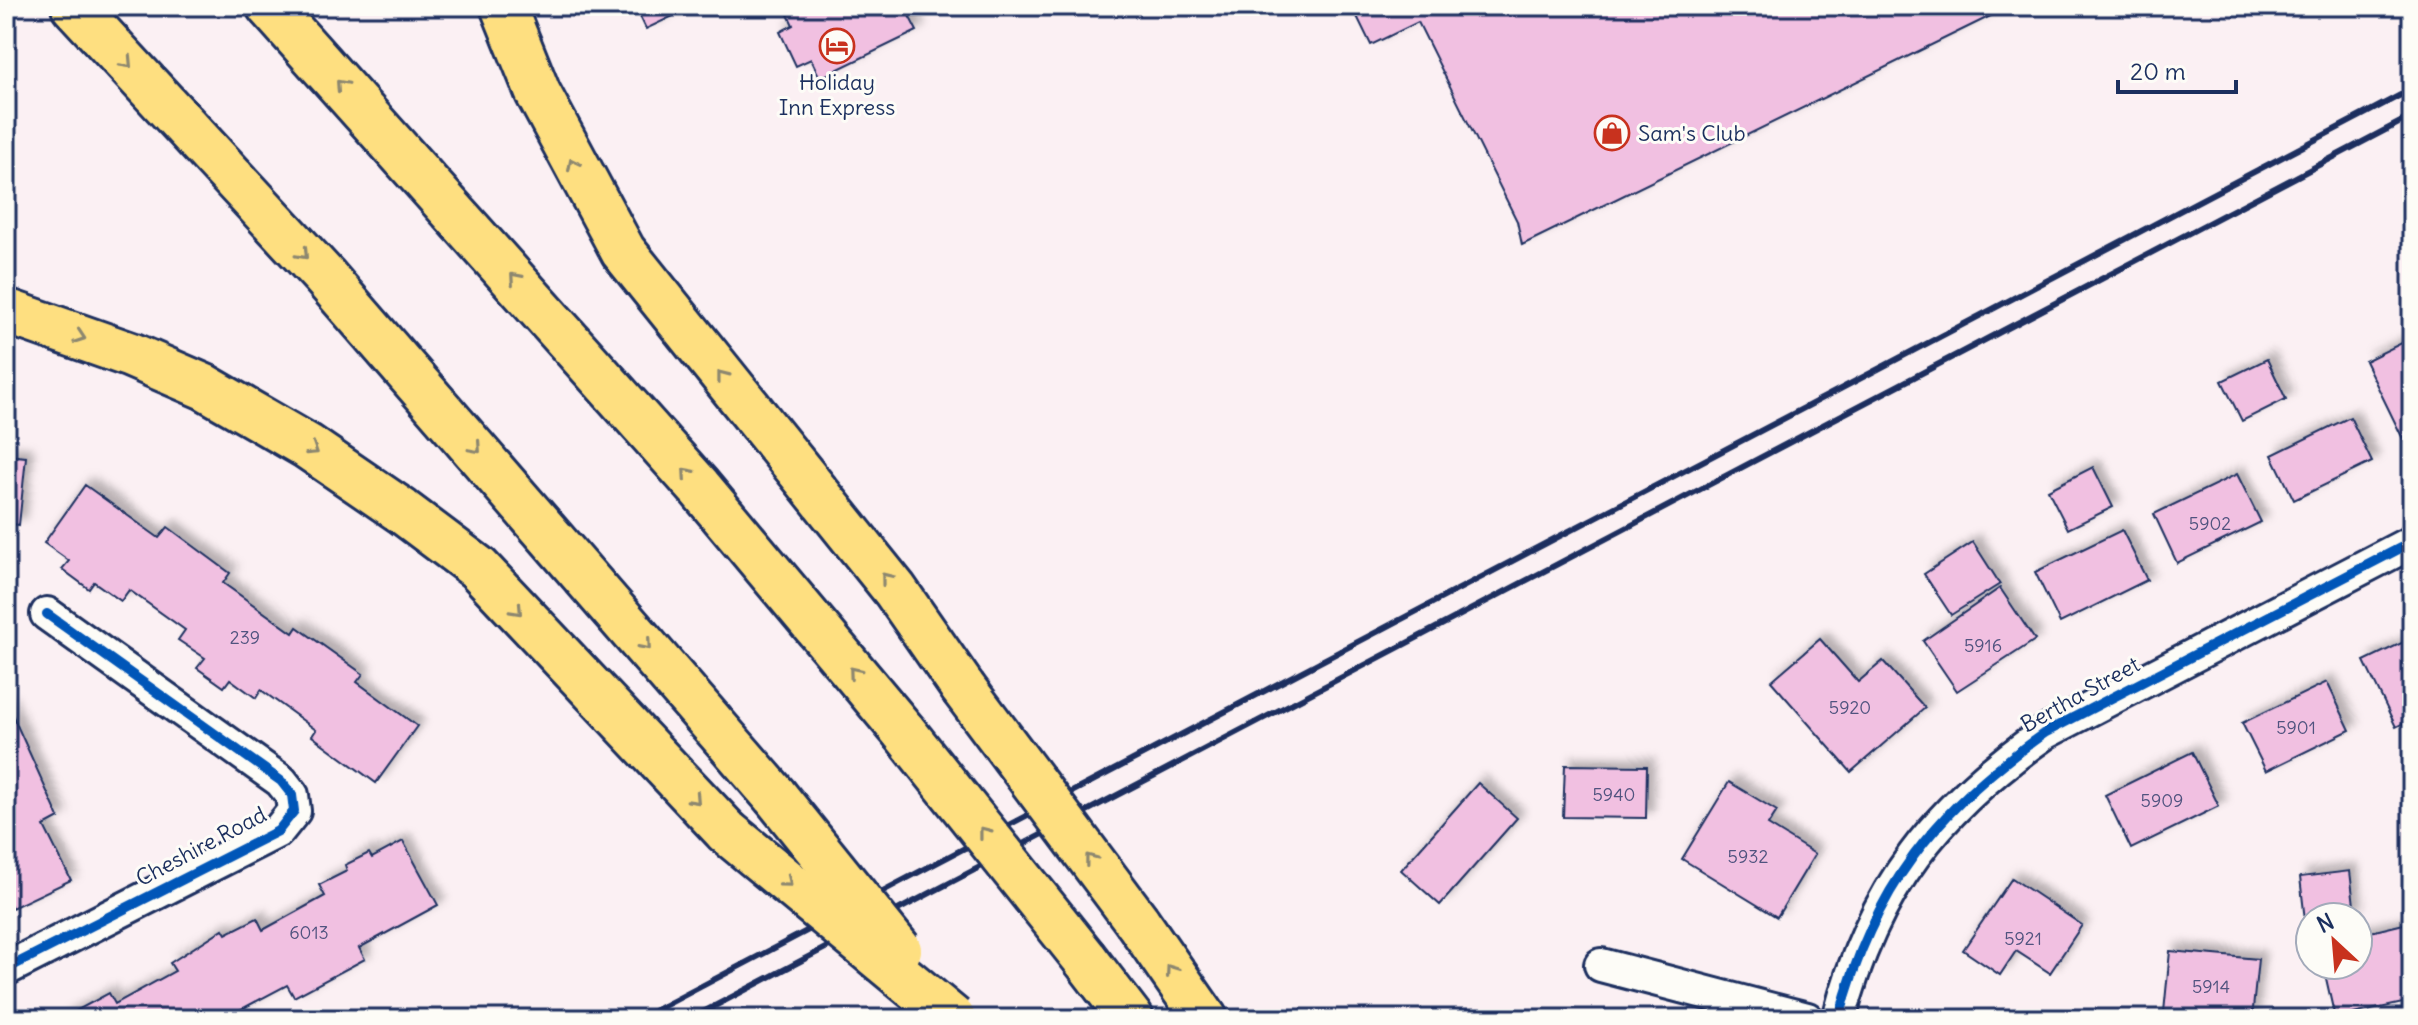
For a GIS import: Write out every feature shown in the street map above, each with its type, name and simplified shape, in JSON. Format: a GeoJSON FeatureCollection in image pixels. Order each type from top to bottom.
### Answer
{"type":"FeatureCollection","features":[{"type":"Feature","properties":{"kind":"highway"},"geometry":{"type":"LineString","coordinates":[[74,6],[324,276],[775,796],[954,1019]]}},
{"type":"Feature","properties":{"kind":"highway"},"geometry":{"type":"LineString","coordinates":[[269,6],[648,429],[904,732],[1131,1019]]}},
{"type":"Feature","properties":{"kind":"highway"},"geometry":{"type":"LineString","coordinates":[[503,6],[538,93],[623,251],[895,590],[1205,1019]]}},
{"type":"Feature","properties":{"kind":"highway"},"geometry":{"type":"LineString","coordinates":[[6,311],[131,355],[205,387],[307,446],[402,511],[478,568],[727,832],[954,1019]]}},
{"type":"Feature","properties":{"kind":"street","name":"Bertha Street"},"geometry":{"type":"LineString","coordinates":[[1839,1019],[1851,971],[1890,888],[1958,800],[2000,764],[2046,732],[2412,542]]}},
{"type":"Feature","properties":{"kind":"street","name":"Cheshire Road"},"geometry":{"type":"LineString","coordinates":[[6,969],[278,831],[294,811],[292,795],[281,781],[47,614]]}},
{"type":"Feature","properties":{"kind":"street"},"geometry":{"type":"LineString","coordinates":[[1601,965],[1807,1019]]}},
{"type":"Feature","properties":{"kind":"building"},"geometry":{"type":"Polygon","coordinates":[[[635,6],[694,6],[646,29],[635,6]]]}},
{"type":"Feature","properties":{"kind":"building","name":"Holiday Inn Express"},"geometry":{"type":"Polygon","coordinates":[[[784,6],[904,6],[917,31],[820,78],[811,59],[796,66],[780,32],[793,25],[784,6]]]}},
{"type":"Feature","properties":{"kind":"building","name":"Sam's Club"},"geometry":{"type":"Polygon","coordinates":[[[1352,6],[2011,6],[1522,245],[1517,221],[1418,22],[1371,45],[1352,6]]]}},
{"type":"Feature","properties":{"kind":"building"},"geometry":{"type":"Polygon","coordinates":[[[2412,338],[2412,440],[2405,443],[2365,361],[2412,338]]]}},
{"type":"Feature","properties":{"kind":"building"},"geometry":{"type":"Polygon","coordinates":[[[2267,359],[2286,399],[2242,421],[2222,381],[2267,359]]]}},
{"type":"Feature","properties":{"kind":"building"},"geometry":{"type":"Polygon","coordinates":[[[2350,417],[2372,462],[2294,500],[2272,455],[2350,417]]]}},
{"type":"Feature","properties":{"kind":"building"},"geometry":{"type":"Polygon","coordinates":[[[6,455],[26,457],[19,525],[6,523],[6,455]]]}},
{"type":"Feature","properties":{"kind":"building"},"geometry":{"type":"Polygon","coordinates":[[[2093,467],[2113,507],[2068,529],[2048,490],[2093,467]]]}},
{"type":"Feature","properties":{"kind":"building"},"geometry":{"type":"Polygon","coordinates":[[[2237,474],[2261,522],[2177,563],[2154,514],[2237,474]]]}},
{"type":"Feature","properties":{"kind":"building"},"geometry":{"type":"Polygon","coordinates":[[[85,485],[159,538],[168,527],[230,573],[223,583],[293,633],[297,627],[363,674],[357,682],[417,726],[376,783],[312,736],[316,730],[261,690],[256,698],[230,679],[224,687],[197,668],[205,658],[178,640],[185,630],[129,590],[121,601],[94,582],[89,589],[62,569],[69,561],[44,543],[85,485]]]}},
{"type":"Feature","properties":{"kind":"building"},"geometry":{"type":"Polygon","coordinates":[[[2122,530],[2147,580],[2060,623],[2035,572],[2122,530]]]}},
{"type":"Feature","properties":{"kind":"building"},"geometry":{"type":"Polygon","coordinates":[[[1973,542],[2000,584],[1951,615],[1924,574],[1973,542]]]}},
{"type":"Feature","properties":{"kind":"building"},"geometry":{"type":"Polygon","coordinates":[[[2000,588],[2035,640],[1957,691],[1923,641],[2000,588]]]}},
{"type":"Feature","properties":{"kind":"building"},"geometry":{"type":"Polygon","coordinates":[[[2412,638],[2412,719],[2396,727],[2364,661],[2412,638]]]}},
{"type":"Feature","properties":{"kind":"building"},"geometry":{"type":"Polygon","coordinates":[[[1820,639],[1858,682],[1883,661],[1925,708],[1851,772],[1771,681],[1820,639]]]}},
{"type":"Feature","properties":{"kind":"building"},"geometry":{"type":"Polygon","coordinates":[[[2327,682],[2350,730],[2266,771],[2242,723],[2327,682]]]}},
{"type":"Feature","properties":{"kind":"building"},"geometry":{"type":"Polygon","coordinates":[[[6,701],[59,818],[44,826],[71,880],[12,908],[6,895],[6,701]]]}},
{"type":"Feature","properties":{"kind":"building"},"geometry":{"type":"Polygon","coordinates":[[[2192,752],[2219,806],[2131,849],[2105,795],[2192,752]]]}},
{"type":"Feature","properties":{"kind":"building"},"geometry":{"type":"Polygon","coordinates":[[[1565,765],[1647,766],[1646,818],[1563,817],[1565,765]]]}},
{"type":"Feature","properties":{"kind":"building"},"geometry":{"type":"Polygon","coordinates":[[[1729,782],[1777,811],[1768,825],[1815,854],[1777,917],[1682,859],[1729,782]]]}},
{"type":"Feature","properties":{"kind":"building"},"geometry":{"type":"Polygon","coordinates":[[[1478,783],[1517,818],[1440,905],[1401,870],[1478,783]]]}},
{"type":"Feature","properties":{"kind":"building"},"geometry":{"type":"Polygon","coordinates":[[[403,841],[438,905],[359,948],[365,959],[294,997],[287,985],[223,1019],[61,1019],[109,993],[115,1004],[175,971],[170,963],[223,929],[226,934],[257,918],[263,930],[325,896],[319,885],[347,871],[345,865],[369,853],[372,858],[403,841]]]}},
{"type":"Feature","properties":{"kind":"building"},"geometry":{"type":"Polygon","coordinates":[[[2350,871],[2353,901],[2303,901],[2300,877],[2350,871]]]}},
{"type":"Feature","properties":{"kind":"building"},"geometry":{"type":"Polygon","coordinates":[[[2012,878],[2082,925],[2050,973],[2016,951],[2000,975],[1963,950],[2012,878]]]}},
{"type":"Feature","properties":{"kind":"building"},"geometry":{"type":"Polygon","coordinates":[[[2408,923],[2412,941],[2412,1001],[2335,1018],[2327,981],[2374,981],[2374,931],[2408,923]]]}},
{"type":"Feature","properties":{"kind":"building"},"geometry":{"type":"Polygon","coordinates":[[[2170,951],[2258,959],[2252,1019],[2164,1012],[2170,951]]]}},
{"type":"Feature","properties":{"kind":"railway"},"geometry":{"type":"LineString","coordinates":[[639,1019],[2412,89]]}},
{"type":"Feature","properties":{"kind":"railway"},"geometry":{"type":"LineString","coordinates":[[690,1019],[2412,116]]}},
{"type":"Feature","properties":{"kind":"cycle path"},"geometry":{"type":"LineString","coordinates":[[1839,1019],[1853,972],[1890,891],[1941,822],[2007,761],[2046,732],[2412,542]]}},
{"type":"Feature","properties":{"kind":"cycle path"},"geometry":{"type":"LineString","coordinates":[[6,969],[278,831],[294,811],[292,795],[281,781],[47,614]]}},
{"type":"Feature","properties":{"kind":"place","name":"Holiday Inn Express"},"geometry":{"type":"Point","coordinates":[837,46]}},
{"type":"Feature","properties":{"kind":"place","name":"Sam's Club"},"geometry":{"type":"Point","coordinates":[1612,133]}}]}
